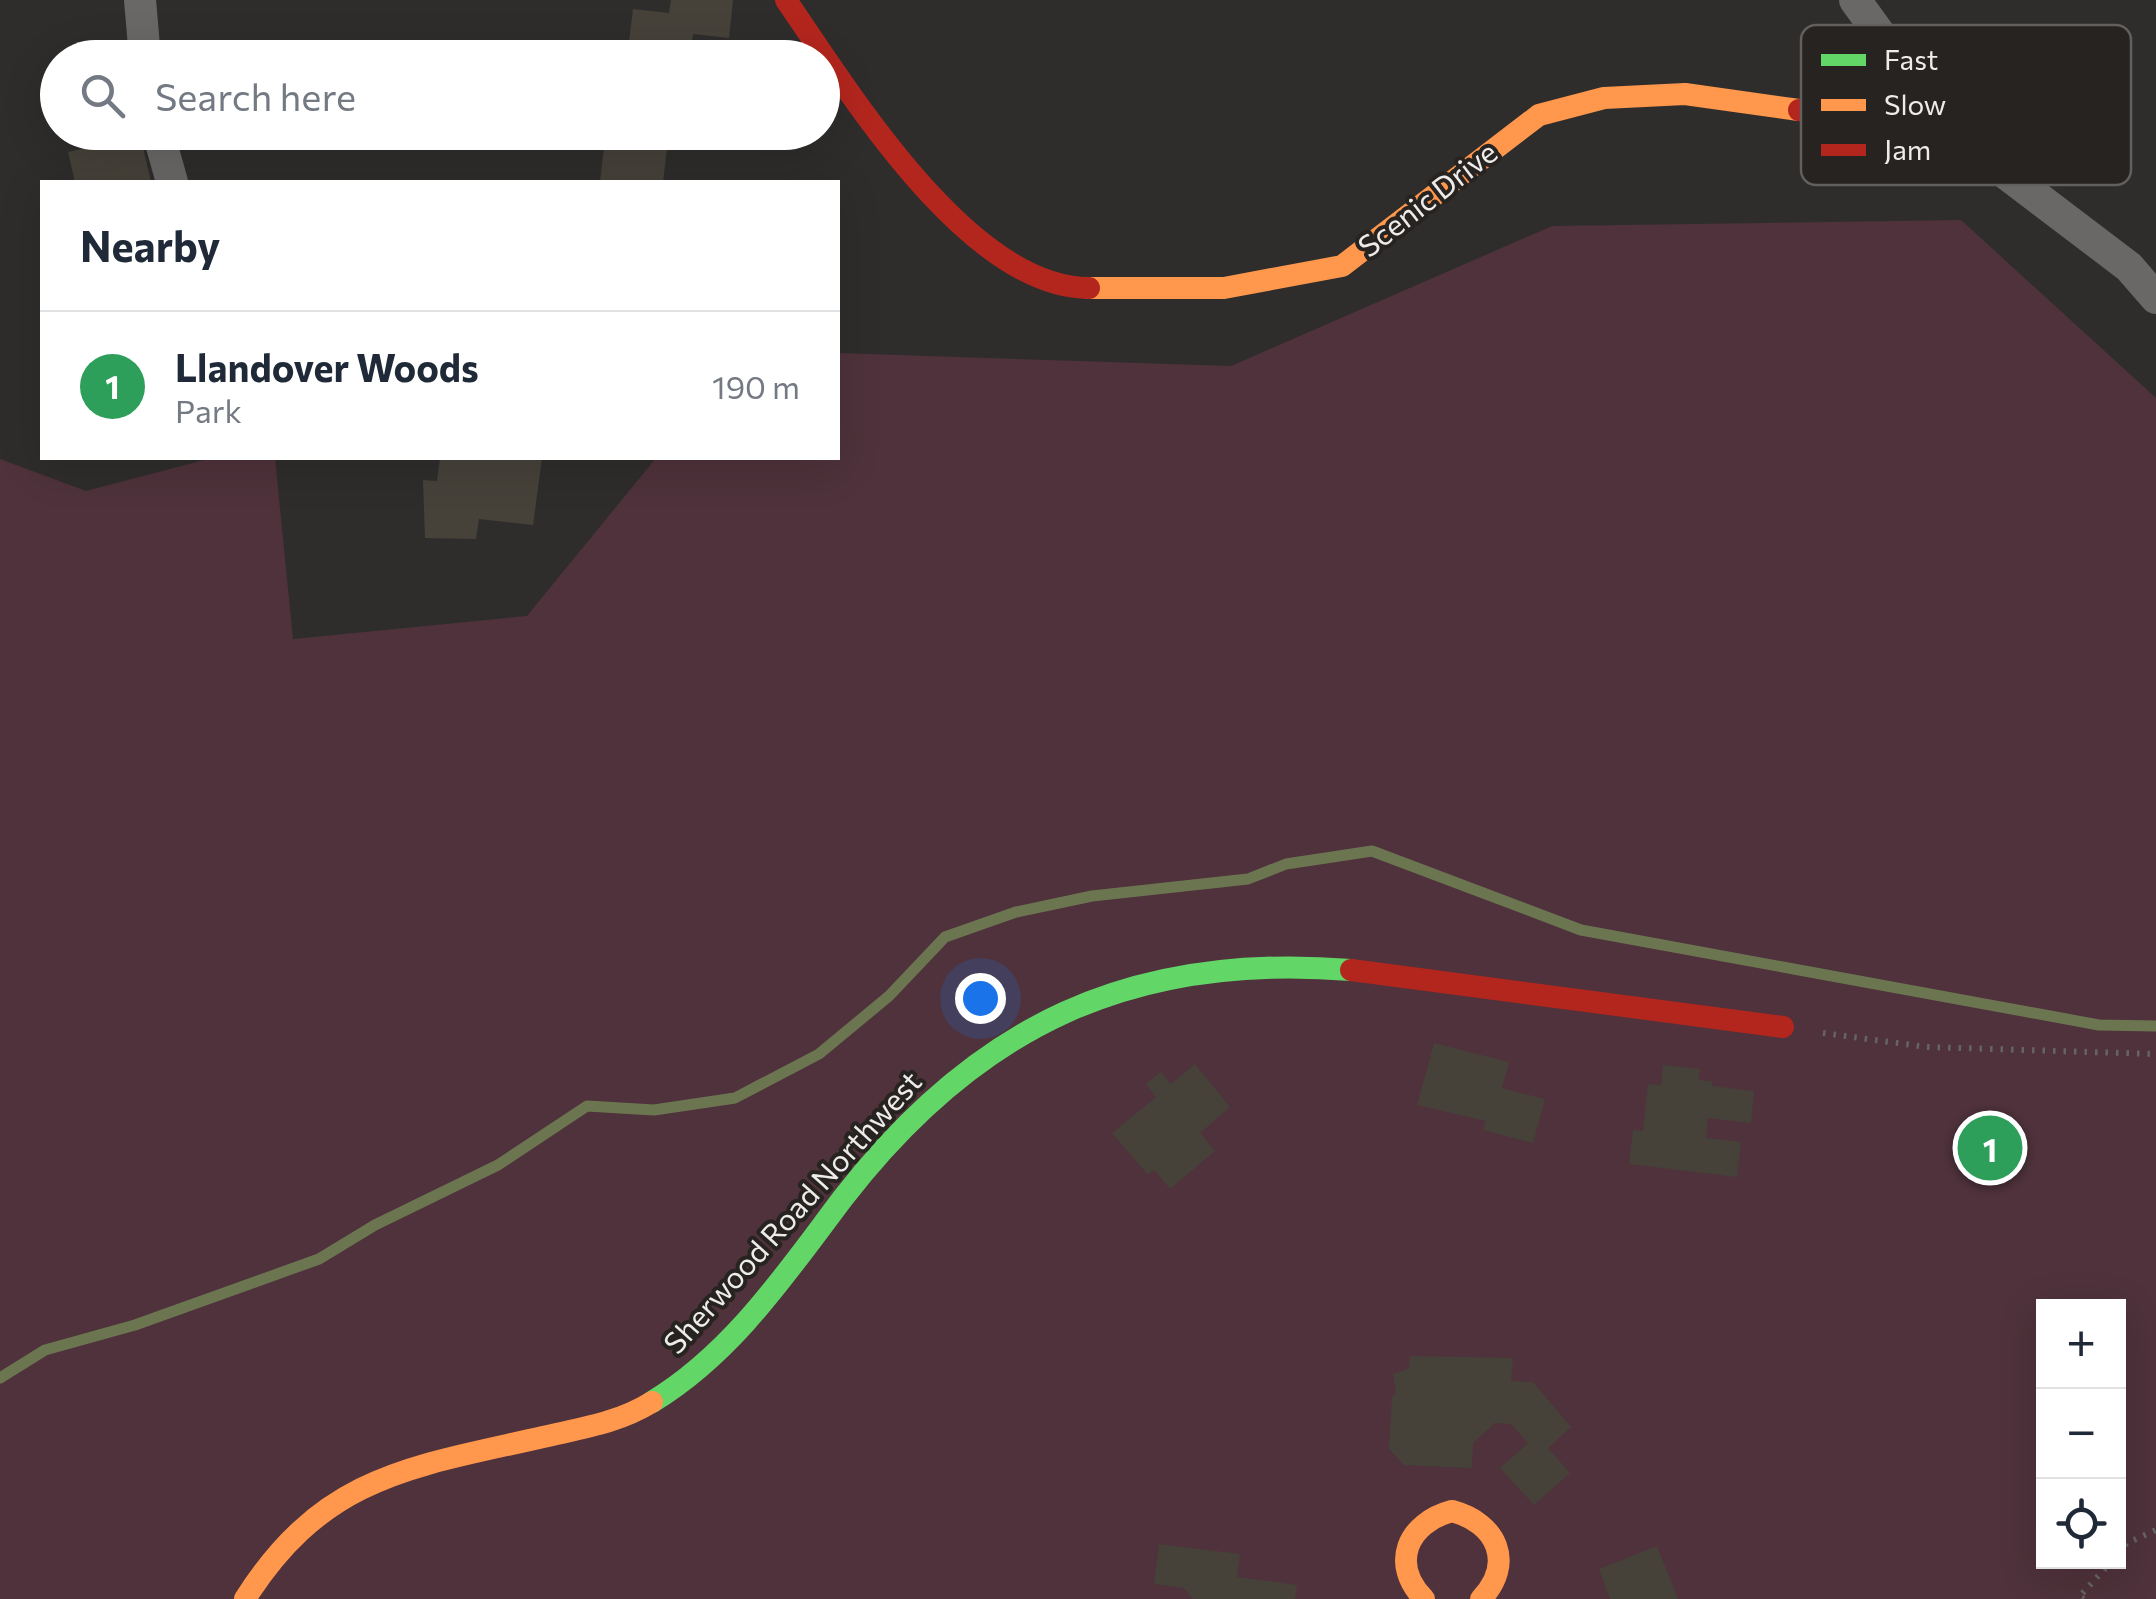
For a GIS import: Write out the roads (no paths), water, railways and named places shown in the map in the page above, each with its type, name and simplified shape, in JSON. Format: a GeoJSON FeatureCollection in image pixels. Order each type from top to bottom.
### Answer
{"type":"FeatureCollection","features":[{"type":"Feature","properties":{"kind":"street"},"geometry":{"type":"LineString","coordinates":[[140,0],[143,40]]}},
{"type":"Feature","properties":{"kind":"street","name":"Scenic Drive"},"geometry":{"type":"LineString","coordinates":[[786,0],[813,40]]}},
{"type":"Feature","properties":{"kind":"street"},"geometry":{"type":"LineString","coordinates":[[1854,0],[1872,25]]}},
{"type":"Feature","properties":{"kind":"street","name":"Scenic Drive"},"geometry":{"type":"LineString","coordinates":[[840,80],[945,213],[1012,266],[1081,288],[1224,288],[1342,266],[1539,115],[1604,98],[1685,94],[1801,110]]}},
{"type":"Feature","properties":{"kind":"street"},"geometry":{"type":"LineString","coordinates":[[163,150],[171,180]]}},
{"type":"Feature","properties":{"kind":"street"},"geometry":{"type":"LineString","coordinates":[[2022,185],[2129,266],[2156,298]]}},
{"type":"Feature","properties":{"kind":"street","name":"Sherwood Road Northwest"},"geometry":{"type":"LineString","coordinates":[[245,1599],[261,1568],[299,1523],[346,1492],[406,1470],[627,1417],[672,1390],[712,1357],[892,1138],[931,1098],[1016,1034],[1063,1009],[1182,976],[1302,966],[1784,1027]]}},
{"type":"Feature","properties":{"kind":"street"},"geometry":{"type":"LineString","coordinates":[[1424,1599],[1405,1572],[1405,1547],[1418,1525],[1452,1511],[1487,1525],[1500,1547],[1500,1572],[1486,1598]]}},
{"type":"Feature","properties":{"kind":"waterway"},"geometry":{"type":"LineString","coordinates":[[0,1378],[45,1350],[135,1325],[319,1259],[375,1225],[498,1165],[587,1106],[654,1110],[735,1098],[819,1054],[889,996],[945,937],[1016,912],[1092,896],[1248,879],[1286,864],[1372,851],[1581,930],[2099,1025],[2156,1026]]}},
{"type":"Feature","properties":{"kind":"place","name":"Llandover Woods"},"geometry":{"type":"Point","coordinates":[1990,1148]}}]}
